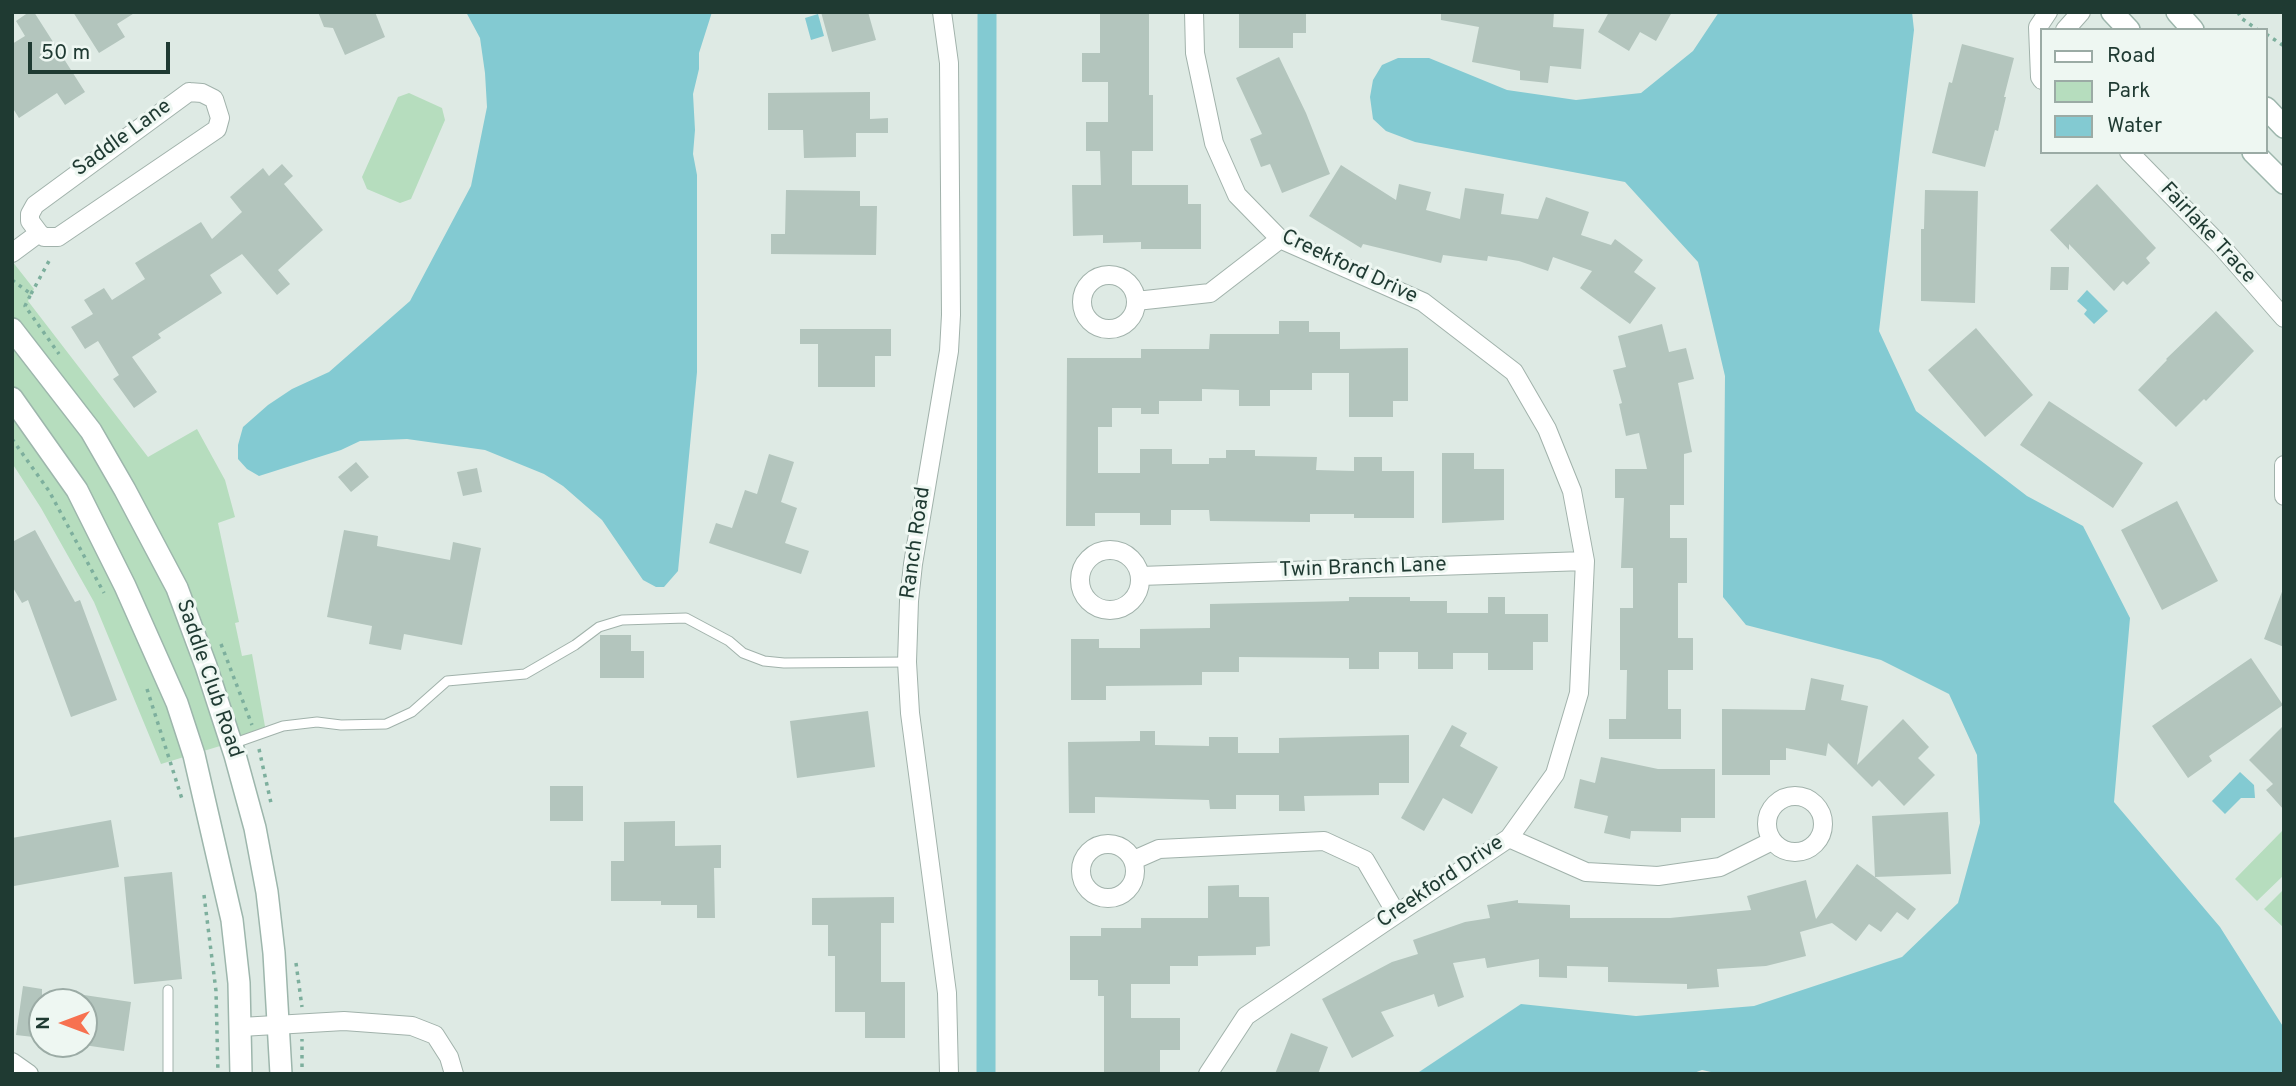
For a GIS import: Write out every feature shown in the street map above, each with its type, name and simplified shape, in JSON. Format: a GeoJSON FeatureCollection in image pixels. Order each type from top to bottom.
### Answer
{"type":"FeatureCollection","features":[{"type":"Feature","properties":{"kind":"street","name":"Ranch Road"},"geometry":{"type":"LineString","coordinates":[[942,12],[949,63],[951,315],[949,351],[908,601],[907,662],[910,713],[947,993],[949,1074]]}},
{"type":"Feature","properties":{"kind":"street","name":"Creekford Drive"},"geometry":{"type":"LineString","coordinates":[[1194,12],[1195,53],[1214,143],[1237,195],[1280,239],[1423,302],[1514,372],[1546,429],[1572,491],[1585,561],[1579,693],[1555,774],[1509,838],[1246,1016],[1208,1074]]}},
{"type":"Feature","properties":{"kind":"street"},"geometry":{"type":"LineString","coordinates":[[2040,38],[2038,27],[2048,12]]}},
{"type":"Feature","properties":{"kind":"street"},"geometry":{"type":"LineString","coordinates":[[2067,28],[2081,12]]}},
{"type":"Feature","properties":{"kind":"street"},"geometry":{"type":"LineString","coordinates":[[2112,12],[2127,28]]}},
{"type":"Feature","properties":{"kind":"street"},"geometry":{"type":"LineString","coordinates":[[2177,12],[2191,28]]}},
{"type":"Feature","properties":{"kind":"street","name":"Saddle Lane"},"geometry":{"type":"LineString","coordinates":[[189,92],[202,93],[214,99],[220,118],[214,131],[58,237],[44,237],[39,233],[30,221],[35,205],[189,92]]}},
{"type":"Feature","properties":{"kind":"street"},"geometry":{"type":"LineString","coordinates":[[2268,110],[2284,127]]}},
{"type":"Feature","properties":{"kind":"street","name":"Fairlake Trace"},"geometry":{"type":"LineString","coordinates":[[2131,154],[2221,246],[2284,318]]}},
{"type":"Feature","properties":{"kind":"street"},"geometry":{"type":"LineString","coordinates":[[2255,154],[2284,183]]}},
{"type":"Feature","properties":{"kind":"street","name":"Saddle Lane"},"geometry":{"type":"LineString","coordinates":[[12,253],[39,233]]}},
{"type":"Feature","properties":{"kind":"street"},"geometry":{"type":"LineString","coordinates":[[1136,301],[1210,293],[1280,239]]}},
{"type":"Feature","properties":{"kind":"street","name":"Saddle Club Road"},"geometry":{"type":"LineString","coordinates":[[12,328],[91,431],[177,588],[232,744],[255,828],[267,892],[281,1074]]}},
{"type":"Feature","properties":{"kind":"street","name":"Saddle Club Road"},"geometry":{"type":"LineString","coordinates":[[12,398],[77,490],[125,586],[177,703],[194,755],[232,920],[239,983],[241,1074]]}},
{"type":"Feature","properties":{"kind":"street"},"geometry":{"type":"LineString","coordinates":[[2284,465],[2284,496]]}},
{"type":"Feature","properties":{"kind":"street","name":"Twin Branch Lane"},"geometry":{"type":"LineString","coordinates":[[1140,576],[1585,561]]}},
{"type":"Feature","properties":{"kind":"street"},"geometry":{"type":"LineString","coordinates":[[1509,838],[1586,872],[1658,876],[1720,867],[1772,841]]}},
{"type":"Feature","properties":{"kind":"street"},"geometry":{"type":"LineString","coordinates":[[1134,860],[1159,849],[1324,841],[1365,860],[1396,913]]}},
{"type":"Feature","properties":{"kind":"street"},"geometry":{"type":"LineString","coordinates":[[241,1027],[344,1021],[412,1026],[435,1035],[449,1057],[454,1074]]}},
{"type":"Feature","properties":{"kind":"street"},"geometry":{"type":"LineString","coordinates":[[12,1062],[29,1074]]}},
{"type":"Feature","properties":{"kind":"lane"},"geometry":{"type":"LineString","coordinates":[[232,744],[283,726],[317,722],[341,725],[386,724],[412,712],[447,681],[525,674],[575,645],[599,627],[622,620],[686,618],[729,641],[743,653],[764,661],[907,662]]}},
{"type":"Feature","properties":{"kind":"lane"},"geometry":{"type":"LineString","coordinates":[[168,990],[168,1074]]}},
{"type":"Feature","properties":{"kind":"path"},"geometry":{"type":"LineString","coordinates":[[2238,12],[2241,18],[2255,28]]}},
{"type":"Feature","properties":{"kind":"path"},"geometry":{"type":"LineString","coordinates":[[2268,35],[2284,46]]}},
{"type":"Feature","properties":{"kind":"path"},"geometry":{"type":"LineString","coordinates":[[31,294],[49,261]]}},
{"type":"Feature","properties":{"kind":"path"},"geometry":{"type":"LineString","coordinates":[[12,439],[49,491],[105,595]]}},
{"type":"Feature","properties":{"kind":"path"},"geometry":{"type":"LineString","coordinates":[[144,681],[172,761],[182,800]]}},
{"type":"Feature","properties":{"kind":"path"},"geometry":{"type":"LineString","coordinates":[[203,888],[216,991],[218,1074]]}},
{"type":"Feature","properties":{"kind":"green space"},"geometry":{"type":"Polygon","coordinates":[[[409,93],[442,108],[445,120],[411,199],[400,203],[367,189],[362,177],[398,97],[409,93]]]}},
{"type":"Feature","properties":{"kind":"green space"},"geometry":{"type":"Polygon","coordinates":[[[12,261],[34,289],[28,301],[148,457],[197,429],[225,480],[235,517],[218,523],[239,622],[235,623],[242,656],[252,654],[266,732],[161,764],[94,602],[41,508],[12,463],[12,261]]]}},
{"type":"Feature","properties":{"kind":"green space"},"geometry":{"type":"Polygon","coordinates":[[[2282,831],[2284,875],[2257,901],[2235,879],[2282,831]]]}},
{"type":"Feature","properties":{"kind":"green space"},"geometry":{"type":"Polygon","coordinates":[[[2284,889],[2284,928],[2264,909],[2284,889]]]}},
{"type":"Feature","properties":{"kind":"water"},"geometry":{"type":"Polygon","coordinates":[[[466,12],[712,12],[699,53],[699,69],[693,94],[693,154],[697,175],[697,372],[678,571],[664,587],[656,587],[643,580],[602,520],[563,486],[544,474],[485,450],[407,439],[360,441],[341,450],[259,476],[247,469],[238,459],[238,445],[243,427],[292,389],[329,372],[410,301],[471,186],[487,107],[480,38],[466,12]]]}},
{"type":"Feature","properties":{"kind":"water"},"geometry":{"type":"Polygon","coordinates":[[[1719,12],[1912,12],[1914,30],[1879,331],[1916,411],[2027,496],[2083,526],[2130,618],[2114,802],[2220,927],[2284,1028],[2284,1074],[1720,1074],[1702,1070],[1691,1074],[1416,1074],[1521,1004],[1636,1016],[1754,1006],[1902,957],[1958,903],[1980,823],[1977,755],[1949,694],[1881,660],[1746,625],[1723,597],[1725,376],[1698,262],[1625,182],[1415,142],[1386,131],[1373,119],[1370,97],[1373,80],[1382,65],[1398,58],[1429,58],[1507,90],[1576,100],[1641,93],[1693,51],[1719,12]]]}},
{"type":"Feature","properties":{"kind":"water"},"geometry":{"type":"Polygon","coordinates":[[[818,14],[824,36],[811,40],[805,18],[818,14]]]}},
{"type":"Feature","properties":{"kind":"water"},"geometry":{"type":"Polygon","coordinates":[[[2087,290],[2108,311],[2094,324],[2084,314],[2087,310],[2077,301],[2087,290]]]}},
{"type":"Feature","properties":{"kind":"water"},"geometry":{"type":"Polygon","coordinates":[[[2240,772],[2254,785],[2255,798],[2241,798],[2225,814],[2212,801],[2240,772]]]}},
{"type":"Feature","properties":{"kind":"building"},"geometry":{"type":"Polygon","coordinates":[[[29,12],[34,12],[85,92],[65,105],[57,93],[19,118],[12,107],[12,44],[25,36],[16,21],[29,12]]]}},
{"type":"Feature","properties":{"kind":"building"},"geometry":{"type":"Polygon","coordinates":[[[73,12],[136,12],[117,24],[125,37],[99,53],[73,12]]]}},
{"type":"Feature","properties":{"kind":"building"},"geometry":{"type":"Polygon","coordinates":[[[318,12],[375,12],[385,37],[345,55],[333,28],[324,27],[318,12]]]}},
{"type":"Feature","properties":{"kind":"building"},"geometry":{"type":"Polygon","coordinates":[[[821,12],[868,12],[876,40],[832,52],[821,12]]]}},
{"type":"Feature","properties":{"kind":"building"},"geometry":{"type":"Polygon","coordinates":[[[1100,12],[1149,12],[1149,95],[1153,95],[1153,151],[1132,151],[1132,185],[1188,185],[1188,204],[1201,204],[1201,249],[1141,249],[1141,242],[1103,243],[1103,235],[1073,236],[1072,185],[1101,185],[1100,151],[1086,151],[1086,122],[1108,122],[1108,82],[1082,82],[1082,53],[1100,53],[1100,12]]]}},
{"type":"Feature","properties":{"kind":"building"},"geometry":{"type":"Polygon","coordinates":[[[1239,12],[1306,12],[1306,33],[1293,33],[1293,48],[1239,48],[1239,12]]]}},
{"type":"Feature","properties":{"kind":"building"},"geometry":{"type":"Polygon","coordinates":[[[1441,12],[1554,12],[1553,27],[1584,29],[1581,69],[1550,66],[1548,83],[1520,80],[1520,71],[1472,62],[1479,27],[1441,20],[1441,12]]]}},
{"type":"Feature","properties":{"kind":"building"},"geometry":{"type":"Polygon","coordinates":[[[1609,12],[1672,12],[1656,41],[1640,32],[1629,51],[1598,32],[1609,12]]]}},
{"type":"Feature","properties":{"kind":"building"},"geometry":{"type":"Polygon","coordinates":[[[1962,44],[2014,58],[1998,131],[1995,130],[1985,167],[1932,153],[1949,82],[1952,83],[1962,44]]]}},
{"type":"Feature","properties":{"kind":"building"},"geometry":{"type":"Polygon","coordinates":[[[1279,57],[1306,113],[1330,174],[1282,193],[1270,164],[1261,167],[1250,139],[1262,134],[1236,78],[1279,57]]]}},
{"type":"Feature","properties":{"kind":"building"},"geometry":{"type":"Polygon","coordinates":[[[870,92],[870,119],[888,118],[888,133],[856,133],[856,157],[804,158],[803,130],[768,130],[768,93],[870,92]]]}},
{"type":"Feature","properties":{"kind":"building"},"geometry":{"type":"Polygon","coordinates":[[[282,164],[293,176],[284,184],[323,230],[278,270],[290,284],[277,295],[242,254],[210,275],[222,293],[158,334],[161,338],[132,357],[157,392],[134,408],[113,379],[119,375],[98,341],[85,349],[71,327],[93,314],[84,300],[104,288],[112,300],[145,279],[135,263],[201,222],[212,239],[242,212],[230,197],[263,168],[269,176],[282,164]]]}},
{"type":"Feature","properties":{"kind":"building"},"geometry":{"type":"Polygon","coordinates":[[[1341,165],[1396,200],[1399,184],[1431,192],[1426,210],[1460,219],[1465,188],[1504,194],[1501,214],[1538,219],[1546,197],[1589,212],[1581,235],[1611,245],[1615,239],[1643,260],[1634,272],[1656,288],[1630,324],[1580,288],[1592,271],[1553,257],[1548,271],[1519,261],[1488,256],[1487,261],[1443,255],[1441,263],[1363,244],[1361,248],[1309,216],[1341,165]]]}},
{"type":"Feature","properties":{"kind":"building"},"geometry":{"type":"Polygon","coordinates":[[[2097,184],[2156,248],[2146,258],[2150,263],[2127,285],[2123,281],[2114,291],[2069,244],[2069,250],[2050,230],[2097,184]]]}},
{"type":"Feature","properties":{"kind":"building"},"geometry":{"type":"Polygon","coordinates":[[[786,190],[860,191],[860,206],[877,206],[876,255],[771,254],[771,234],[785,234],[786,190]]]}},
{"type":"Feature","properties":{"kind":"building"},"geometry":{"type":"Polygon","coordinates":[[[1925,190],[1978,191],[1975,303],[1921,301],[1921,229],[1924,229],[1925,190]]]}},
{"type":"Feature","properties":{"kind":"building"},"geometry":{"type":"Polygon","coordinates":[[[2051,267],[2069,267],[2068,290],[2050,290],[2051,267]]]}},
{"type":"Feature","properties":{"kind":"building"},"geometry":{"type":"Polygon","coordinates":[[[2216,311],[2254,351],[2206,401],[2204,399],[2176,427],[2138,390],[2216,311]]]}},
{"type":"Feature","properties":{"kind":"building"},"geometry":{"type":"Polygon","coordinates":[[[1279,321],[1309,321],[1309,332],[1340,332],[1340,349],[1408,348],[1408,401],[1393,401],[1393,417],[1349,417],[1349,373],[1312,373],[1312,390],[1270,390],[1270,406],[1239,406],[1239,390],[1202,389],[1202,401],[1159,401],[1159,414],[1141,414],[1141,408],[1112,408],[1112,427],[1098,427],[1098,473],[1140,473],[1140,449],[1172,449],[1172,464],[1209,464],[1209,458],[1226,458],[1226,450],[1255,450],[1255,456],[1317,457],[1316,470],[1354,471],[1354,457],[1382,457],[1382,471],[1414,471],[1414,518],[1354,518],[1354,514],[1310,514],[1310,522],[1210,521],[1209,510],[1171,510],[1171,525],[1140,525],[1140,513],[1095,513],[1095,526],[1066,526],[1067,358],[1141,358],[1141,349],[1209,349],[1210,334],[1279,334],[1279,321]]]}},
{"type":"Feature","properties":{"kind":"building"},"geometry":{"type":"Polygon","coordinates":[[[1662,324],[1669,352],[1686,348],[1694,379],[1678,383],[1692,452],[1684,454],[1684,505],[1670,505],[1670,538],[1687,538],[1687,583],[1678,583],[1678,638],[1693,638],[1693,670],[1668,670],[1668,709],[1681,709],[1681,739],[1609,739],[1609,719],[1626,719],[1627,670],[1620,670],[1620,608],[1633,608],[1633,568],[1621,568],[1624,498],[1615,498],[1615,469],[1647,469],[1639,433],[1626,436],[1619,404],[1622,403],[1613,370],[1626,367],[1618,336],[1662,324]]]}},
{"type":"Feature","properties":{"kind":"building"},"geometry":{"type":"Polygon","coordinates":[[[1976,328],[2033,395],[1985,437],[1928,370],[1976,328]]]}},
{"type":"Feature","properties":{"kind":"building"},"geometry":{"type":"Polygon","coordinates":[[[800,329],[891,329],[891,356],[875,356],[875,387],[818,387],[818,344],[800,344],[800,329]]]}},
{"type":"Feature","properties":{"kind":"building"},"geometry":{"type":"Polygon","coordinates":[[[2049,401],[2143,463],[2113,508],[2020,445],[2049,401]]]}},
{"type":"Feature","properties":{"kind":"building"},"geometry":{"type":"Polygon","coordinates":[[[1442,453],[1474,453],[1474,469],[1504,469],[1504,520],[1442,523],[1442,453]]]}},
{"type":"Feature","properties":{"kind":"building"},"geometry":{"type":"Polygon","coordinates":[[[769,454],[794,462],[781,502],[797,508],[785,543],[809,551],[801,574],[709,543],[716,523],[732,528],[745,490],[757,494],[769,454]]]}},
{"type":"Feature","properties":{"kind":"building"},"geometry":{"type":"Polygon","coordinates":[[[356,462],[369,477],[351,492],[338,477],[356,462]]]}},
{"type":"Feature","properties":{"kind":"building"},"geometry":{"type":"Polygon","coordinates":[[[477,468],[482,492],[463,496],[457,472],[477,468]]]}},
{"type":"Feature","properties":{"kind":"building"},"geometry":{"type":"Polygon","coordinates":[[[2177,501],[2218,581],[2162,610],[2121,530],[2177,501]]]}},
{"type":"Feature","properties":{"kind":"building"},"geometry":{"type":"Polygon","coordinates":[[[35,530],[75,602],[80,600],[117,700],[71,717],[28,600],[22,603],[12,586],[12,542],[35,530]]]}},
{"type":"Feature","properties":{"kind":"building"},"geometry":{"type":"Polygon","coordinates":[[[344,530],[378,536],[377,546],[450,560],[453,542],[481,548],[462,645],[404,634],[401,650],[369,644],[372,626],[327,617],[344,530]]]}},
{"type":"Feature","properties":{"kind":"building"},"geometry":{"type":"Polygon","coordinates":[[[2284,590],[2284,647],[2264,639],[2284,590]]]}},
{"type":"Feature","properties":{"kind":"building"},"geometry":{"type":"Polygon","coordinates":[[[1349,597],[1410,597],[1410,601],[1447,601],[1447,613],[1488,613],[1488,597],[1505,597],[1505,614],[1548,614],[1548,642],[1533,642],[1533,670],[1488,670],[1488,653],[1453,653],[1453,669],[1418,669],[1418,652],[1379,652],[1379,669],[1349,669],[1349,658],[1239,657],[1239,672],[1202,672],[1202,685],[1106,686],[1106,700],[1071,700],[1071,639],[1099,639],[1099,648],[1140,648],[1140,629],[1210,628],[1210,604],[1349,601],[1349,597]]]}},
{"type":"Feature","properties":{"kind":"building"},"geometry":{"type":"Polygon","coordinates":[[[600,635],[631,635],[631,651],[644,651],[644,678],[600,678],[600,635]]]}},
{"type":"Feature","properties":{"kind":"building"},"geometry":{"type":"Polygon","coordinates":[[[2251,658],[2283,705],[2209,756],[2212,761],[2188,778],[2152,726],[2251,658]]]}},
{"type":"Feature","properties":{"kind":"building"},"geometry":{"type":"Polygon","coordinates":[[[1811,678],[1844,685],[1841,700],[1868,706],[1857,765],[1903,719],[1929,747],[1918,758],[1935,775],[1904,806],[1879,780],[1872,787],[1828,743],[1826,756],[1786,748],[1786,760],[1770,760],[1770,775],[1722,775],[1722,709],[1805,710],[1811,678]]]}},
{"type":"Feature","properties":{"kind":"building"},"geometry":{"type":"Polygon","coordinates":[[[868,711],[875,767],[797,778],[790,721],[868,711]]]}},
{"type":"Feature","properties":{"kind":"building"},"geometry":{"type":"Polygon","coordinates":[[[1452,725],[1467,733],[1460,746],[1498,767],[1472,814],[1443,798],[1424,831],[1401,818],[1452,725]]]}},
{"type":"Feature","properties":{"kind":"building"},"geometry":{"type":"Polygon","coordinates":[[[2284,725],[2284,810],[2266,790],[2273,784],[2249,760],[2284,725]]]}},
{"type":"Feature","properties":{"kind":"building"},"geometry":{"type":"Polygon","coordinates":[[[1140,731],[1155,731],[1155,745],[1209,746],[1209,737],[1238,737],[1238,753],[1279,753],[1279,738],[1409,735],[1409,783],[1379,783],[1379,795],[1304,796],[1305,811],[1279,811],[1279,795],[1236,795],[1236,809],[1210,809],[1209,800],[1095,797],[1095,813],[1069,813],[1068,742],[1140,741],[1140,731]]]}},
{"type":"Feature","properties":{"kind":"building"},"geometry":{"type":"Polygon","coordinates":[[[1601,757],[1658,769],[1715,769],[1715,818],[1681,818],[1681,832],[1631,831],[1630,839],[1604,833],[1608,816],[1574,808],[1580,779],[1595,783],[1601,757]]]}},
{"type":"Feature","properties":{"kind":"building"},"geometry":{"type":"Polygon","coordinates":[[[550,786],[583,786],[583,821],[550,821],[550,786]]]}},
{"type":"Feature","properties":{"kind":"building"},"geometry":{"type":"Polygon","coordinates":[[[1948,812],[1951,874],[1875,877],[1872,816],[1948,812]]]}},
{"type":"Feature","properties":{"kind":"building"},"geometry":{"type":"Polygon","coordinates":[[[111,820],[119,867],[14,886],[12,838],[111,820]]]}},
{"type":"Feature","properties":{"kind":"building"},"geometry":{"type":"Polygon","coordinates":[[[675,821],[675,846],[721,845],[721,868],[714,868],[715,918],[697,918],[697,905],[661,905],[661,901],[611,901],[611,861],[624,861],[624,822],[675,821]]]}},
{"type":"Feature","properties":{"kind":"building"},"geometry":{"type":"Polygon","coordinates":[[[1857,864],[1916,909],[1908,920],[1897,912],[1881,932],[1869,924],[1856,941],[1832,923],[1800,932],[1806,956],[1766,966],[1717,969],[1719,987],[1687,989],[1687,984],[1608,982],[1608,967],[1567,966],[1567,978],[1539,977],[1539,959],[1487,968],[1485,958],[1453,963],[1464,997],[1438,1007],[1434,994],[1381,1012],[1394,1036],[1352,1058],[1322,999],[1392,962],[1418,954],[1413,940],[1465,922],[1490,918],[1487,905],[1518,900],[1518,903],[1570,905],[1570,918],[1670,918],[1751,910],[1747,896],[1806,880],[1816,919],[1857,864]]]}},
{"type":"Feature","properties":{"kind":"building"},"geometry":{"type":"Polygon","coordinates":[[[172,872],[182,979],[134,984],[124,877],[172,872]]]}},
{"type":"Feature","properties":{"kind":"building"},"geometry":{"type":"Polygon","coordinates":[[[1239,885],[1239,897],[1269,897],[1270,946],[1256,947],[1256,955],[1198,956],[1198,966],[1170,966],[1170,984],[1131,984],[1131,1018],[1180,1018],[1180,1050],[1160,1050],[1160,1074],[1104,1074],[1104,996],[1098,996],[1098,980],[1070,980],[1070,936],[1101,936],[1101,928],[1141,928],[1141,918],[1208,918],[1208,886],[1239,885]]]}},
{"type":"Feature","properties":{"kind":"building"},"geometry":{"type":"Polygon","coordinates":[[[894,897],[894,923],[881,923],[881,982],[905,982],[905,1038],[865,1038],[865,1012],[835,1012],[835,956],[828,956],[828,925],[812,925],[812,898],[894,897]]]}},
{"type":"Feature","properties":{"kind":"building"},"geometry":{"type":"Polygon","coordinates":[[[23,986],[36,988],[28,988],[28,1036],[16,1035],[23,986]]]}},
{"type":"Feature","properties":{"kind":"building"},"geometry":{"type":"Polygon","coordinates":[[[98,997],[131,1002],[124,1051],[98,1047],[98,997]]]}},
{"type":"Feature","properties":{"kind":"building"},"geometry":{"type":"Polygon","coordinates":[[[1291,1033],[1328,1047],[1318,1074],[1275,1074],[1291,1033]]]}},
{"type":"Feature","properties":{"kind":"waterway"},"geometry":{"type":"LineString","coordinates":[[986,1074],[987,12]]}}]}
